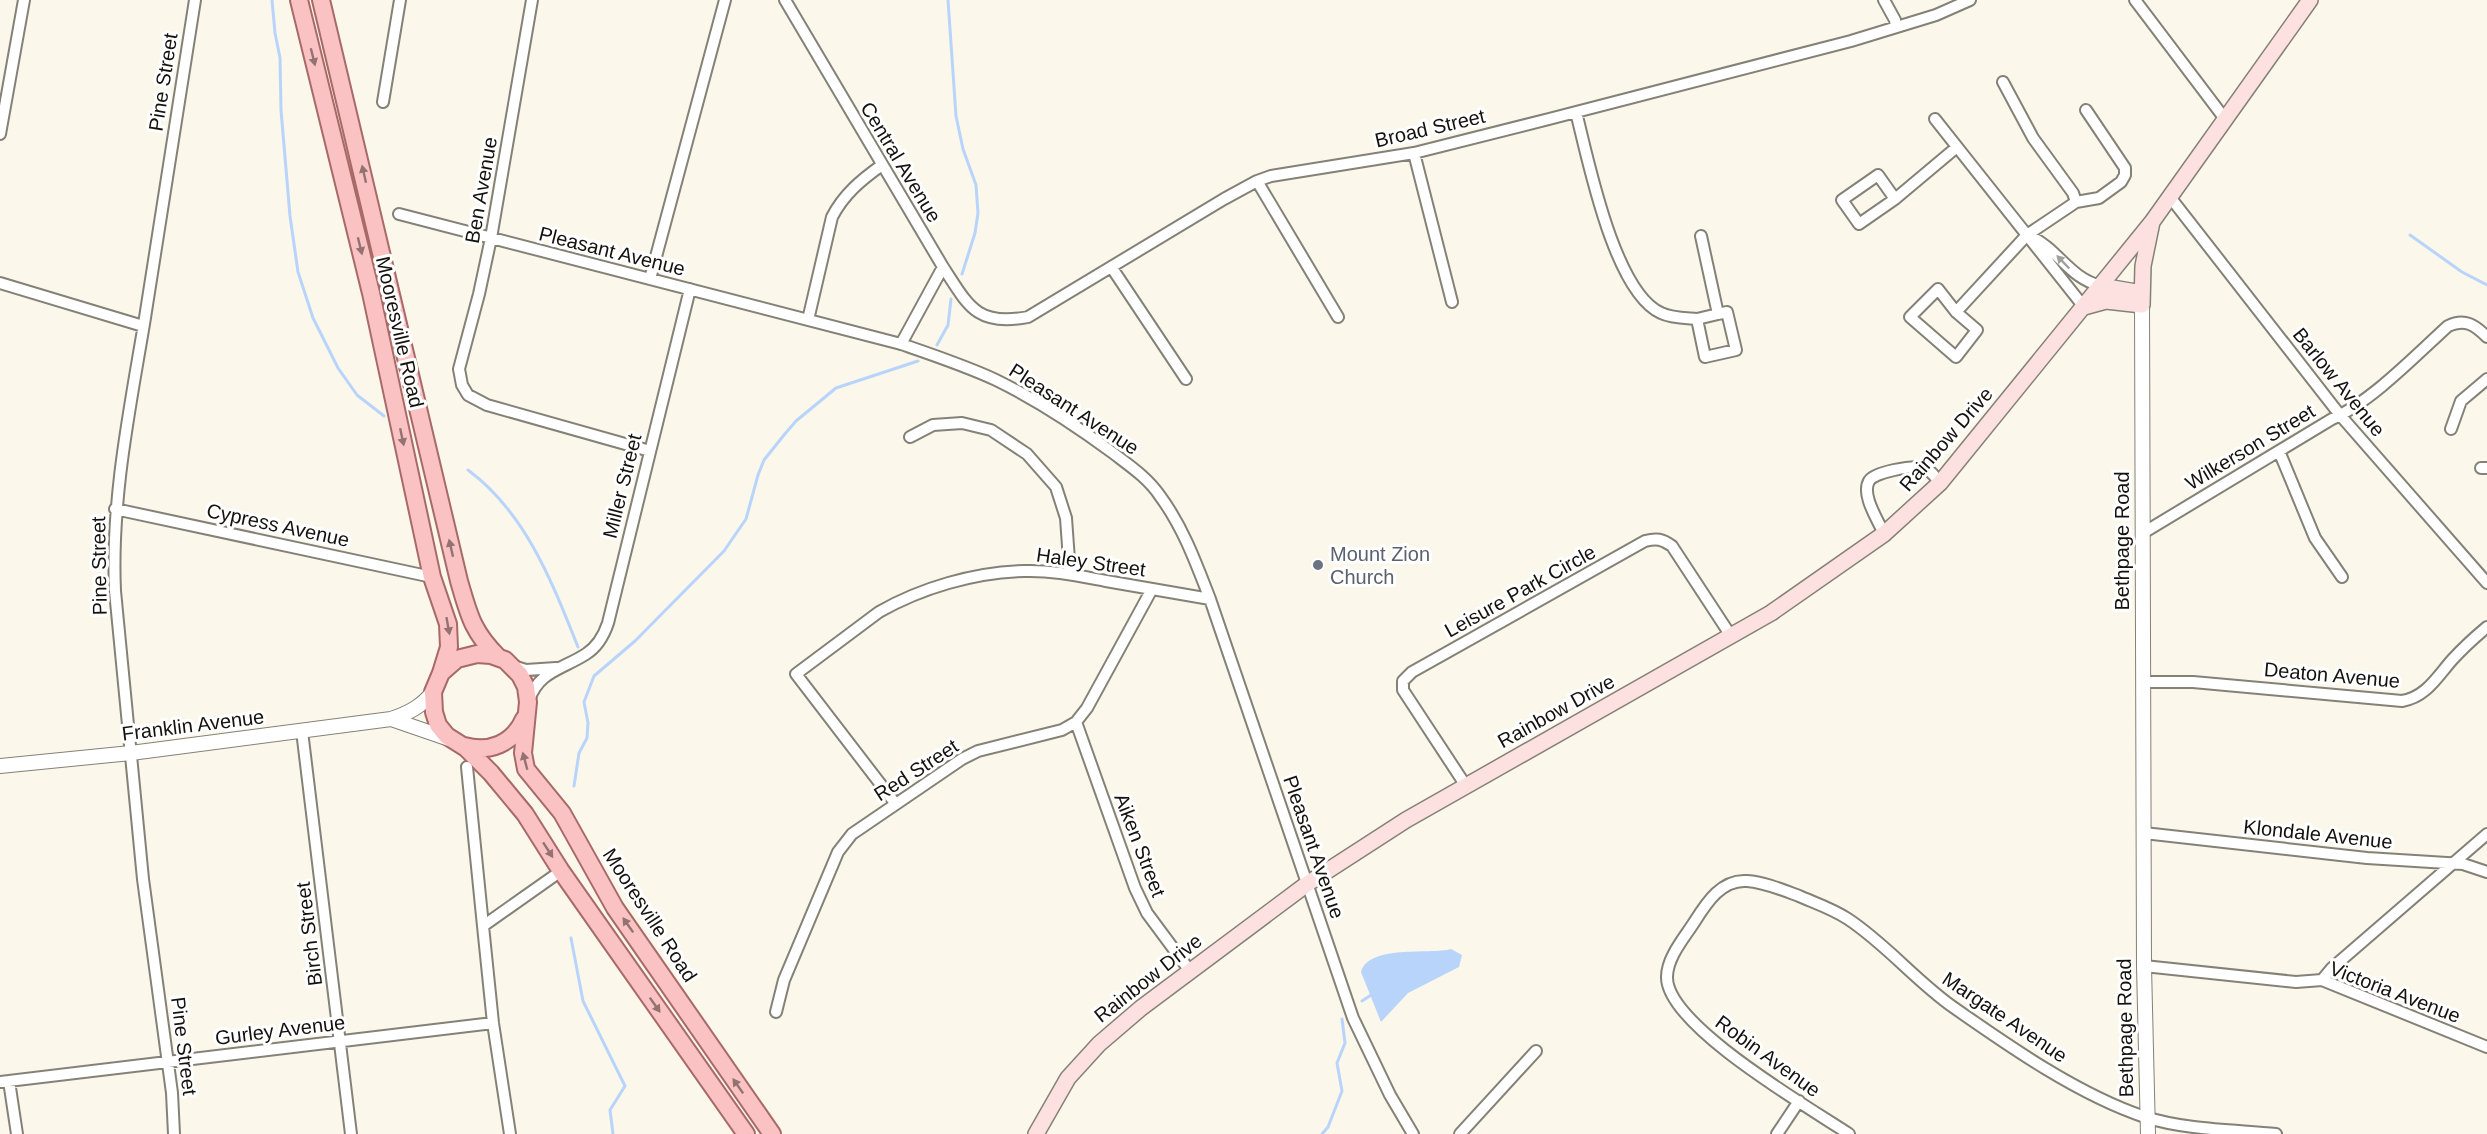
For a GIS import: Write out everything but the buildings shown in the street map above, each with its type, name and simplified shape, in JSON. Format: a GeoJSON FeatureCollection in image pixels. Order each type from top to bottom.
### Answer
{"type":"FeatureCollection","features":[{"type":"Feature","properties":{"kind":"main road","name":"Mooresville Road"},"geometry":{"type":"LineString","coordinates":[[299,0],[371,293],[432,577],[449,629],[448,647],[441,674],[433,692]]}},
{"type":"Feature","properties":{"kind":"main road","name":"Mooresville Road"},"geometry":{"type":"LineString","coordinates":[[321,0],[459,581],[472,624],[486,644],[523,681],[527,706],[523,753],[526,769],[562,813],[615,908],[772,1134]]}},
{"type":"Feature","properties":{"kind":"main road","name":"Bethpage Road"},"geometry":{"type":"LineString","coordinates":[[2142,299],[2147,242],[2152,222],[2310,0]]}},
{"type":"Feature","properties":{"kind":"main road","name":"Rainbow Drive"},"geometry":{"type":"LineString","coordinates":[[1036,1134],[1068,1078],[1099,1044],[1141,1008],[1307,884],[1406,820],[1780,607],[1884,534],[1940,483],[2152,222]]}},
{"type":"Feature","properties":{"kind":"main road"},"geometry":{"type":"LineString","coordinates":[[2101,286],[2142,299]]}},
{"type":"Feature","properties":{"kind":"main road"},"geometry":{"type":"LineString","coordinates":[[2084,307],[2106,301],[2142,299]]}},
{"type":"Feature","properties":{"kind":"main road"},"geometry":{"type":"LineString","coordinates":[[441,674],[451,663],[477,654],[504,661]]}},
{"type":"Feature","properties":{"kind":"main road"},"geometry":{"type":"LineString","coordinates":[[433,692],[436,718],[442,730],[475,756],[508,792],[746,1134]]}},
{"type":"Feature","properties":{"kind":"main road"},"geometry":{"type":"LineString","coordinates":[[455,742],[479,749],[501,745],[518,731],[527,706]]}},
{"type":"Feature","properties":{"kind":"street"},"geometry":{"type":"LineString","coordinates":[[1,127],[24,0]]}},
{"type":"Feature","properties":{"kind":"street","name":"Pine Street"},"geometry":{"type":"LineString","coordinates":[[174,1134],[168,1061],[143,879],[113,550],[115,509],[195,0]]}},
{"type":"Feature","properties":{"kind":"street"},"geometry":{"type":"LineString","coordinates":[[383,102],[400,0]]}},
{"type":"Feature","properties":{"kind":"street","name":"Ben Avenue"},"geometry":{"type":"LineString","coordinates":[[532,0],[480,294],[459,369],[462,385],[468,395],[487,405],[650,451]]}},
{"type":"Feature","properties":{"kind":"street"},"geometry":{"type":"LineString","coordinates":[[650,279],[725,0]]}},
{"type":"Feature","properties":{"kind":"street","name":"Central Avenue"},"geometry":{"type":"LineString","coordinates":[[785,0],[943,267]]}},
{"type":"Feature","properties":{"kind":"street"},"geometry":{"type":"LineString","coordinates":[[1884,0],[1895,20],[1896,27]]}},
{"type":"Feature","properties":{"kind":"street","name":"Broad Street"},"geometry":{"type":"LineString","coordinates":[[943,267],[966,301],[979,314],[996,320],[1013,320],[1036,313],[1224,199],[1271,176],[1414,153],[1851,41],[1936,15],[1970,0]]}},
{"type":"Feature","properties":{"kind":"street"},"geometry":{"type":"LineString","coordinates":[[2135,0],[2225,119]]}},
{"type":"Feature","properties":{"kind":"street"},"geometry":{"type":"LineString","coordinates":[[2003,82],[2033,138],[2073,193],[2076,202]]}},
{"type":"Feature","properties":{"kind":"street"},"geometry":{"type":"LineString","coordinates":[[1956,312],[2026,234],[2076,202],[2099,198],[2121,182],[2125,175],[2125,168],[2086,110]]}},
{"type":"Feature","properties":{"kind":"street"},"geometry":{"type":"LineString","coordinates":[[1576,112],[1605,228],[1635,288],[1647,304],[1662,314],[1697,319],[1727,312],[1736,350],[1705,357],[1697,319]]}},
{"type":"Feature","properties":{"kind":"street"},"geometry":{"type":"LineString","coordinates":[[1935,119],[2084,307]]}},
{"type":"Feature","properties":{"kind":"street"},"geometry":{"type":"LineString","coordinates":[[1895,199],[1878,175],[1842,200],[1859,224],[1895,199],[1957,147]]}},
{"type":"Feature","properties":{"kind":"street"},"geometry":{"type":"LineString","coordinates":[[1414,153],[1452,303]]}},
{"type":"Feature","properties":{"kind":"street"},"geometry":{"type":"LineString","coordinates":[[808,320],[836,210],[858,182],[882,165]]}},
{"type":"Feature","properties":{"kind":"street"},"geometry":{"type":"LineString","coordinates":[[1257,181],[1338,317]]}},
{"type":"Feature","properties":{"kind":"street","name":"Barlow Avenue"},"geometry":{"type":"LineString","coordinates":[[2170,197],[2340,415],[2487,583]]}},
{"type":"Feature","properties":{"kind":"street","name":"Pleasant Avenue"},"geometry":{"type":"LineString","coordinates":[[399,214],[902,344],[998,381],[1098,442],[1146,478],[1160,495],[1186,538],[1210,599],[1360,1035],[1390,1095],[1413,1134]]}},
{"type":"Feature","properties":{"kind":"street"},"geometry":{"type":"LineString","coordinates":[[2026,234],[2045,243],[2079,278],[2101,286]]}},
{"type":"Feature","properties":{"kind":"street"},"geometry":{"type":"LineString","coordinates":[[1701,236],[1718,314]]}},
{"type":"Feature","properties":{"kind":"street"},"geometry":{"type":"LineString","coordinates":[[902,344],[943,267]]}},
{"type":"Feature","properties":{"kind":"street"},"geometry":{"type":"LineString","coordinates":[[1112,268],[1186,379]]}},
{"type":"Feature","properties":{"kind":"street"},"geometry":{"type":"LineString","coordinates":[[0,283],[143,326]]}},
{"type":"Feature","properties":{"kind":"street","name":"Miller Street"},"geometry":{"type":"LineString","coordinates":[[527,706],[538,682],[557,668],[588,653],[606,629],[690,289]]}},
{"type":"Feature","properties":{"kind":"street"},"geometry":{"type":"LineString","coordinates":[[1938,289],[1956,312],[1977,330],[1956,357],[1910,317],[1938,289]]}},
{"type":"Feature","properties":{"kind":"street","name":"Bethpage Road"},"geometry":{"type":"LineString","coordinates":[[2142,299],[2144,966],[2148,1134]]}},
{"type":"Feature","properties":{"kind":"street","name":"Wilkerson Street"},"geometry":{"type":"LineString","coordinates":[[2143,533],[2348,412],[2399,371],[2448,326],[2457,321],[2466,322],[2476,327],[2487,338]]}},
{"type":"Feature","properties":{"kind":"street"},"geometry":{"type":"LineString","coordinates":[[2451,429],[2461,401],[2487,379]]}},
{"type":"Feature","properties":{"kind":"street"},"geometry":{"type":"LineString","coordinates":[[910,437],[933,425],[962,423],[991,430],[1027,454],[1056,487],[1066,518],[1070,574]]}},
{"type":"Feature","properties":{"kind":"street"},"geometry":{"type":"LineString","coordinates":[[2279,451],[2315,538],[2342,577]]}},
{"type":"Feature","properties":{"kind":"street"},"geometry":{"type":"LineString","coordinates":[[1884,534],[1867,494],[1868,481],[1876,474],[1917,466],[1932,473],[1940,483]]}},
{"type":"Feature","properties":{"kind":"street","name":"Cypress Avenue"},"geometry":{"type":"LineString","coordinates":[[115,509],[432,577]]}},
{"type":"Feature","properties":{"kind":"street","name":"Leisure Park Circle"},"geometry":{"type":"LineString","coordinates":[[1466,786],[1403,690],[1403,681],[1412,672],[1655,538],[1664,540],[1672,546],[1731,636]]}},
{"type":"Feature","properties":{"kind":"street","name":"Haley Street"},"geometry":{"type":"LineString","coordinates":[[895,803],[796,674],[861,624],[894,603],[950,583],[994,573],[1024,571],[1070,574],[1210,599]]}},
{"type":"Feature","properties":{"kind":"street"},"geometry":{"type":"LineString","coordinates":[[1076,722],[1087,708],[1152,589]]}},
{"type":"Feature","properties":{"kind":"street","name":"Deaton Avenue"},"geometry":{"type":"LineString","coordinates":[[2144,682],[2193,682],[2402,701],[2414,699],[2429,688],[2458,653],[2487,627]]}},
{"type":"Feature","properties":{"kind":"street","name":"Miller Street"},"geometry":{"type":"LineString","coordinates":[[504,661],[526,670],[557,668]]}},
{"type":"Feature","properties":{"kind":"street","name":"Franklin Avenue"},"geometry":{"type":"LineString","coordinates":[[0,766],[131,753],[391,719],[424,703],[433,692]]}},
{"type":"Feature","properties":{"kind":"street","name":"Franklin Avenue"},"geometry":{"type":"LineString","coordinates":[[391,719],[455,742]]}},
{"type":"Feature","properties":{"kind":"street","name":"Red Street"},"geometry":{"type":"LineString","coordinates":[[776,1012],[784,980],[838,852],[852,834],[895,803],[978,751],[1062,730],[1076,722]]}},
{"type":"Feature","properties":{"kind":"street","name":"Aiken Street"},"geometry":{"type":"LineString","coordinates":[[1076,722],[1135,888],[1147,913],[1165,941],[1190,971]]}},
{"type":"Feature","properties":{"kind":"street","name":"Birch Street"},"geometry":{"type":"LineString","coordinates":[[302,730],[332,973],[338,1042],[351,1134]]}},
{"type":"Feature","properties":{"kind":"street"},"geometry":{"type":"LineString","coordinates":[[467,767],[493,1023],[510,1134]]}},
{"type":"Feature","properties":{"kind":"street","name":"Klondale Avenue"},"geometry":{"type":"LineString","coordinates":[[2144,833],[2367,858],[2463,864],[2487,872]]}},
{"type":"Feature","properties":{"kind":"street"},"geometry":{"type":"LineString","coordinates":[[2322,980],[2332,968],[2487,834]]}},
{"type":"Feature","properties":{"kind":"street"},"geometry":{"type":"LineString","coordinates":[[483,926],[561,871]]}},
{"type":"Feature","properties":{"kind":"street","name":"Robin Avenue"},"geometry":{"type":"LineString","coordinates":[[1736,882],[1719,890],[1703,909],[1669,964],[1668,985],[1680,1008],[1705,1034],[1733,1056],[1849,1134]]}},
{"type":"Feature","properties":{"kind":"street","name":"Margate Avenue"},"geometry":{"type":"LineString","coordinates":[[1736,882],[1764,884],[1794,894],[1846,918],[1953,1007],[2019,1051],[2089,1092],[2147,1118],[2195,1126],[2276,1134]]}},
{"type":"Feature","properties":{"kind":"street","name":"Victoria Avenue"},"geometry":{"type":"LineString","coordinates":[[2144,966],[2296,982],[2322,980],[2487,1047]]}},
{"type":"Feature","properties":{"kind":"street","name":"Gurley Avenue"},"geometry":{"type":"LineString","coordinates":[[4,1082],[493,1023]]}},
{"type":"Feature","properties":{"kind":"street"},"geometry":{"type":"LineString","coordinates":[[1460,1134],[1536,1051]]}},
{"type":"Feature","properties":{"kind":"street"},"geometry":{"type":"LineString","coordinates":[[4,1082],[17,1134]]}},
{"type":"Feature","properties":{"kind":"street"},"geometry":{"type":"LineString","coordinates":[[1777,1134],[1799,1101]]}},
{"type":"Feature","properties":{"kind":"water"},"geometry":{"type":"Polygon","coordinates":[[[1451,949],[1462,955],[1459,967],[1408,993],[1381,1022],[1361,972],[1366,963],[1375,957],[1387,954],[1451,949]]]}},
{"type":"Feature","properties":{"kind":"waterway"},"geometry":{"type":"LineString","coordinates":[[272,0],[280,58],[281,110],[290,216],[298,272],[313,318],[338,368],[357,395],[384,416]]}},
{"type":"Feature","properties":{"kind":"waterway"},"geometry":{"type":"LineString","coordinates":[[948,0],[956,116],[963,149],[976,185],[978,213],[975,233],[962,274]]}},
{"type":"Feature","properties":{"kind":"waterway"},"geometry":{"type":"LineString","coordinates":[[2410,235],[2462,272],[2487,285]]}},
{"type":"Feature","properties":{"kind":"waterway"},"geometry":{"type":"LineString","coordinates":[[937,345],[948,325],[951,299]]}},
{"type":"Feature","properties":{"kind":"waterway"},"geometry":{"type":"LineString","coordinates":[[574,786],[579,753],[587,738],[588,723],[584,702],[594,676],[635,641],[724,551],[746,519],[764,460],[784,435],[796,421],[836,388],[918,361]]}},
{"type":"Feature","properties":{"kind":"waterway"},"geometry":{"type":"LineString","coordinates":[[468,470],[506,507],[535,550],[578,647]]}},
{"type":"Feature","properties":{"kind":"waterway"},"geometry":{"type":"LineString","coordinates":[[571,938],[583,1001],[625,1086],[610,1110],[613,1134]]}},
{"type":"Feature","properties":{"kind":"waterway"},"geometry":{"type":"LineString","coordinates":[[1362,1001],[1371,995]]}},
{"type":"Feature","properties":{"kind":"waterway"},"geometry":{"type":"LineString","coordinates":[[1322,1134],[1328,1127],[1342,1091],[1337,1063],[1345,1043],[1342,1019]]}},
{"type":"Feature","properties":{"kind":"place","name":"Mount Zion Church"},"geometry":{"type":"Point","coordinates":[1318,565]}}]}
